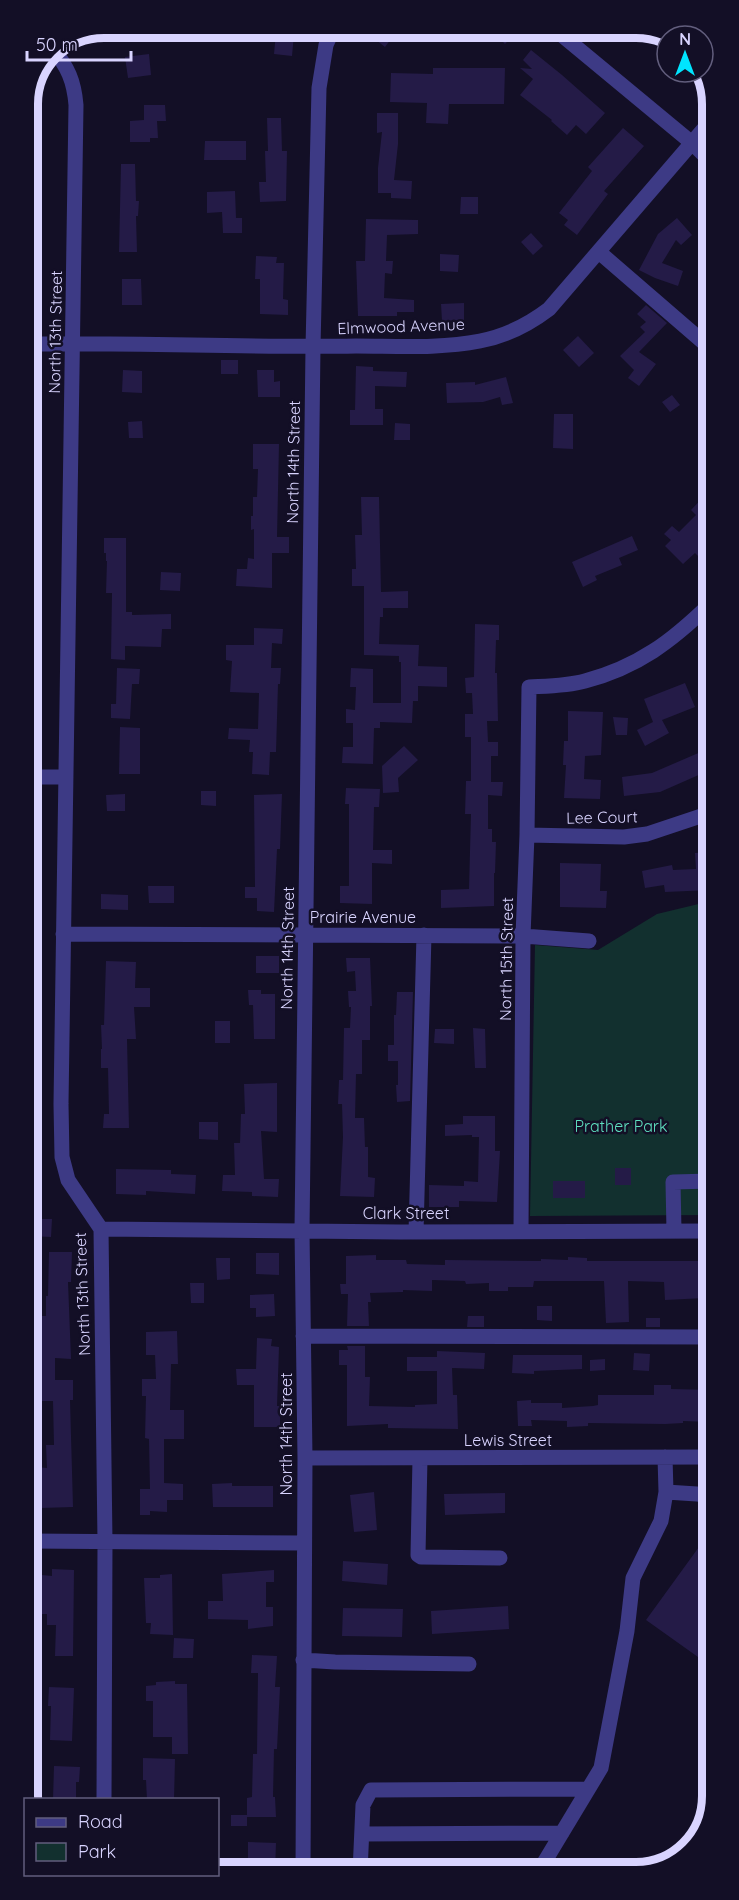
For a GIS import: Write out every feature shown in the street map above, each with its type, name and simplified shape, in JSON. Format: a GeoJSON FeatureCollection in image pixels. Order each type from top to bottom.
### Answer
{"type":"FeatureCollection","features":[{"type":"Feature","properties":{"kind":"street","name":"North 14th Street"},"geometry":{"type":"LineString","coordinates":[[303,1862],[305,1458],[302,1230],[313,347],[320,88],[326,45],[329,38]]}},
{"type":"Feature","properties":{"kind":"street"},"geometry":{"type":"LineString","coordinates":[[565,38],[702,153]]}},
{"type":"Feature","properties":{"kind":"street","name":"North 13th Street"},"geometry":{"type":"LineString","coordinates":[[58,56],[74,85],[76,105],[63,934],[62,1157],[68,1180],[101,1229],[105,1542],[104,1798]]}},
{"type":"Feature","properties":{"kind":"street","name":"Elmwood Avenue"},"geometry":{"type":"LineString","coordinates":[[38,344],[313,347],[449,345],[477,342],[509,333],[536,319],[549,309],[702,131]]}},
{"type":"Feature","properties":{"kind":"street"},"geometry":{"type":"LineString","coordinates":[[599,252],[702,341]]}},
{"type":"Feature","properties":{"kind":"street","name":"North 15th Street"},"geometry":{"type":"LineString","coordinates":[[522,1232],[523,936],[530,687],[584,681],[635,662],[664,645],[702,611]]}},
{"type":"Feature","properties":{"kind":"street"},"geometry":{"type":"LineString","coordinates":[[38,777],[66,777]]}},
{"type":"Feature","properties":{"kind":"street","name":"Lee Court"},"geometry":{"type":"LineString","coordinates":[[527,835],[624,837],[647,834],[702,816]]}},
{"type":"Feature","properties":{"kind":"street","name":"Prairie Avenue"},"geometry":{"type":"LineString","coordinates":[[63,934],[523,936],[589,941]]}},
{"type":"Feature","properties":{"kind":"street"},"geometry":{"type":"LineString","coordinates":[[416,1232],[424,936]]}},
{"type":"Feature","properties":{"kind":"street"},"geometry":{"type":"LineString","coordinates":[[674,1231],[674,1182],[702,1181]]}},
{"type":"Feature","properties":{"kind":"street","name":"Clark Street"},"geometry":{"type":"LineString","coordinates":[[101,1229],[416,1232],[702,1231]]}},
{"type":"Feature","properties":{"kind":"street"},"geometry":{"type":"LineString","coordinates":[[303,1336],[702,1337]]}},
{"type":"Feature","properties":{"kind":"street"},"geometry":{"type":"LineString","coordinates":[[544,1862],[601,1768],[627,1630],[633,1578],[661,1521],[666,1492],[665,1457]]}},
{"type":"Feature","properties":{"kind":"street","name":"Lewis Street"},"geometry":{"type":"LineString","coordinates":[[305,1458],[702,1457]]}},
{"type":"Feature","properties":{"kind":"street"},"geometry":{"type":"LineString","coordinates":[[420,1458],[418,1555],[422,1557],[500,1557]]}},
{"type":"Feature","properties":{"kind":"street"},"geometry":{"type":"LineString","coordinates":[[666,1492],[702,1495]]}},
{"type":"Feature","properties":{"kind":"street"},"geometry":{"type":"LineString","coordinates":[[38,1541],[304,1543]]}},
{"type":"Feature","properties":{"kind":"street"},"geometry":{"type":"LineString","coordinates":[[303,1660],[469,1664]]}},
{"type":"Feature","properties":{"kind":"street"},"geometry":{"type":"LineString","coordinates":[[361,1862],[363,1805],[371,1790],[588,1789]]}},
{"type":"Feature","properties":{"kind":"street"},"geometry":{"type":"LineString","coordinates":[[362,1834],[561,1833]]}},
{"type":"Feature","properties":{"kind":"green space","name":"Prather Park"},"geometry":{"type":"Polygon","coordinates":[[[702,903],[702,1215],[530,1216],[535,945],[598,950],[657,914],[702,903]]]}},
{"type":"Feature","properties":{"kind":"building"},"geometry":{"type":"Polygon","coordinates":[[[275,38],[294,38],[292,56],[274,54],[275,38]]]}},
{"type":"Feature","properties":{"kind":"building"},"geometry":{"type":"Polygon","coordinates":[[[374,38],[392,38],[385,47],[374,38]]]}},
{"type":"Feature","properties":{"kind":"building"},"geometry":{"type":"Polygon","coordinates":[[[499,38],[511,38],[505,44],[499,38]]]}},
{"type":"Feature","properties":{"kind":"building"},"geometry":{"type":"Polygon","coordinates":[[[531,50],[605,113],[586,134],[576,125],[567,135],[520,95],[533,79],[520,68],[532,69],[523,60],[531,50]]]}},
{"type":"Feature","properties":{"kind":"building"},"geometry":{"type":"Polygon","coordinates":[[[149,54],[151,75],[128,78],[125,57],[149,54]]]}},
{"type":"Feature","properties":{"kind":"building"},"geometry":{"type":"Polygon","coordinates":[[[433,68],[505,68],[504,104],[449,104],[448,124],[426,123],[427,103],[390,102],[391,73],[433,74],[433,68]]]}},
{"type":"Feature","properties":{"kind":"building"},"geometry":{"type":"Polygon","coordinates":[[[144,105],[165,105],[166,121],[157,121],[158,138],[150,138],[150,142],[130,142],[130,121],[144,120],[144,105]]]}},
{"type":"Feature","properties":{"kind":"building"},"geometry":{"type":"Polygon","coordinates":[[[377,113],[398,113],[398,144],[394,180],[412,181],[411,199],[391,198],[391,193],[378,193],[382,132],[377,133],[377,113]]]}},
{"type":"Feature","properties":{"kind":"building"},"geometry":{"type":"Polygon","coordinates":[[[267,118],[281,118],[282,151],[287,151],[286,201],[260,202],[259,182],[266,182],[267,118]]]}},
{"type":"Feature","properties":{"kind":"building"},"geometry":{"type":"Polygon","coordinates":[[[623,128],[644,146],[604,191],[608,194],[577,235],[564,225],[568,220],[559,213],[592,171],[588,167],[623,128]]]}},
{"type":"Feature","properties":{"kind":"building"},"geometry":{"type":"Polygon","coordinates":[[[205,141],[246,141],[246,160],[204,160],[205,141]]]}},
{"type":"Feature","properties":{"kind":"building"},"geometry":{"type":"Polygon","coordinates":[[[121,164],[135,164],[136,201],[139,201],[138,216],[136,216],[137,252],[119,252],[121,164]]]}},
{"type":"Feature","properties":{"kind":"building"},"geometry":{"type":"Polygon","coordinates":[[[235,191],[236,218],[242,218],[242,233],[223,233],[222,212],[207,213],[207,192],[235,191]]]}},
{"type":"Feature","properties":{"kind":"building"},"geometry":{"type":"Polygon","coordinates":[[[461,197],[478,197],[478,214],[460,214],[461,197]]]}},
{"type":"Feature","properties":{"kind":"building"},"geometry":{"type":"Polygon","coordinates":[[[38,215],[41,215],[40,237],[38,237],[38,215]]]}},
{"type":"Feature","properties":{"kind":"building"},"geometry":{"type":"Polygon","coordinates":[[[677,218],[692,235],[681,245],[676,240],[662,263],[683,271],[678,286],[639,270],[658,234],[677,218]]]}},
{"type":"Feature","properties":{"kind":"building"},"geometry":{"type":"Polygon","coordinates":[[[366,219],[418,220],[418,234],[387,235],[386,261],[393,261],[392,274],[385,273],[384,298],[414,300],[414,312],[397,312],[397,316],[358,316],[356,261],[365,261],[366,219]]]}},
{"type":"Feature","properties":{"kind":"building"},"geometry":{"type":"Polygon","coordinates":[[[531,233],[543,246],[533,255],[521,242],[531,233]]]}},
{"type":"Feature","properties":{"kind":"building"},"geometry":{"type":"Polygon","coordinates":[[[440,254],[459,255],[458,272],[440,271],[440,254]]]}},
{"type":"Feature","properties":{"kind":"building"},"geometry":{"type":"Polygon","coordinates":[[[256,256],[277,257],[276,263],[284,263],[283,299],[288,300],[288,315],[260,314],[260,279],[255,279],[256,256]]]}},
{"type":"Feature","properties":{"kind":"building"},"geometry":{"type":"Polygon","coordinates":[[[122,279],[141,279],[142,305],[122,305],[122,279]]]}},
{"type":"Feature","properties":{"kind":"building"},"geometry":{"type":"Polygon","coordinates":[[[464,303],[464,320],[442,321],[441,304],[464,303]]]}},
{"type":"Feature","properties":{"kind":"building"},"geometry":{"type":"Polygon","coordinates":[[[646,305],[667,323],[639,352],[656,364],[639,386],[628,378],[634,370],[620,356],[645,332],[640,327],[646,322],[637,314],[646,305]]]}},
{"type":"Feature","properties":{"kind":"building"},"geometry":{"type":"Polygon","coordinates":[[[578,336],[594,353],[579,367],[563,350],[578,336]]]}},
{"type":"Feature","properties":{"kind":"building"},"geometry":{"type":"Polygon","coordinates":[[[221,360],[238,360],[238,374],[221,374],[221,360]]]}},
{"type":"Feature","properties":{"kind":"building"},"geometry":{"type":"Polygon","coordinates":[[[356,366],[373,367],[373,371],[407,372],[406,387],[375,386],[375,409],[383,409],[383,425],[350,425],[350,410],[355,410],[356,366]]]}},
{"type":"Feature","properties":{"kind":"building"},"geometry":{"type":"Polygon","coordinates":[[[123,370],[142,371],[142,393],[122,392],[123,370]]]}},
{"type":"Feature","properties":{"kind":"building"},"geometry":{"type":"Polygon","coordinates":[[[257,370],[274,370],[274,382],[280,381],[280,397],[258,397],[257,370]]]}},
{"type":"Feature","properties":{"kind":"building"},"geometry":{"type":"Polygon","coordinates":[[[506,377],[513,403],[502,405],[500,397],[483,402],[447,403],[446,383],[475,382],[475,385],[506,377]]]}},
{"type":"Feature","properties":{"kind":"building"},"geometry":{"type":"Polygon","coordinates":[[[672,395],[680,405],[670,412],[662,402],[672,395]]]}},
{"type":"Feature","properties":{"kind":"building"},"geometry":{"type":"Polygon","coordinates":[[[554,414],[573,414],[573,449],[553,448],[554,414]]]}},
{"type":"Feature","properties":{"kind":"building"},"geometry":{"type":"Polygon","coordinates":[[[142,421],[143,438],[129,438],[128,422],[142,421]]]}},
{"type":"Feature","properties":{"kind":"building"},"geometry":{"type":"Polygon","coordinates":[[[395,423],[410,424],[410,440],[394,440],[395,423]]]}},
{"type":"Feature","properties":{"kind":"building"},"geometry":{"type":"Polygon","coordinates":[[[253,444],[279,444],[277,537],[289,537],[289,553],[272,553],[272,588],[236,586],[237,569],[247,569],[248,558],[254,559],[254,529],[251,530],[251,516],[253,516],[253,497],[257,497],[258,469],[253,469],[253,444]]]}},
{"type":"Feature","properties":{"kind":"building"},"geometry":{"type":"Polygon","coordinates":[[[361,497],[379,497],[381,592],[408,591],[408,608],[383,608],[383,617],[380,617],[379,644],[419,645],[418,666],[447,667],[447,687],[418,686],[418,701],[413,701],[412,723],[380,722],[380,728],[374,728],[373,764],[342,763],[343,747],[353,747],[353,723],[346,723],[346,709],[355,710],[356,687],[350,687],[351,668],[373,669],[373,703],[401,703],[401,662],[399,662],[399,656],[364,655],[364,586],[352,586],[352,569],[356,569],[355,535],[362,535],[361,497]]]}},
{"type":"Feature","properties":{"kind":"building"},"geometry":{"type":"Polygon","coordinates":[[[702,498],[702,531],[699,534],[702,537],[702,554],[699,557],[695,553],[683,564],[665,546],[671,540],[664,534],[672,526],[679,532],[696,515],[691,510],[702,498]]]}},
{"type":"Feature","properties":{"kind":"building"},"geometry":{"type":"Polygon","coordinates":[[[632,536],[638,550],[619,558],[622,565],[595,576],[597,580],[583,587],[572,562],[632,536]]]}},
{"type":"Feature","properties":{"kind":"building"},"geometry":{"type":"Polygon","coordinates":[[[104,538],[126,538],[126,612],[132,612],[132,615],[171,614],[171,629],[162,629],[161,647],[125,646],[125,660],[111,659],[112,593],[106,593],[107,561],[106,553],[104,553],[104,538]]]}},
{"type":"Feature","properties":{"kind":"building"},"geometry":{"type":"Polygon","coordinates":[[[161,572],[181,573],[180,591],[160,590],[161,572]]]}},
{"type":"Feature","properties":{"kind":"building"},"geometry":{"type":"Polygon","coordinates":[[[475,624],[499,625],[495,673],[497,673],[498,721],[487,721],[488,742],[498,742],[498,756],[491,756],[491,782],[503,782],[502,796],[488,795],[488,829],[492,829],[492,842],[496,842],[494,906],[441,908],[441,890],[469,889],[471,814],[465,814],[466,781],[471,781],[471,737],[465,737],[465,714],[473,714],[472,693],[466,693],[465,678],[474,677],[475,624]]]}},
{"type":"Feature","properties":{"kind":"building"},"geometry":{"type":"Polygon","coordinates":[[[254,628],[283,629],[282,644],[272,643],[271,668],[281,668],[280,684],[278,684],[276,752],[270,752],[269,775],[252,774],[253,752],[249,752],[250,740],[228,739],[229,728],[258,729],[259,693],[230,692],[232,661],[226,660],[226,645],[254,645],[254,628]]]}},
{"type":"Feature","properties":{"kind":"building"},"geometry":{"type":"Polygon","coordinates":[[[117,668],[140,669],[139,684],[132,684],[130,719],[111,718],[111,704],[116,704],[117,668]]]}},
{"type":"Feature","properties":{"kind":"building"},"geometry":{"type":"Polygon","coordinates":[[[685,683],[695,707],[662,720],[669,733],[645,746],[637,730],[653,722],[644,699],[685,683]]]}},
{"type":"Feature","properties":{"kind":"building"},"geometry":{"type":"Polygon","coordinates":[[[568,711],[603,712],[601,755],[585,756],[584,779],[601,780],[600,799],[564,798],[566,765],[563,765],[564,741],[568,741],[568,711]]]}},
{"type":"Feature","properties":{"kind":"building"},"geometry":{"type":"Polygon","coordinates":[[[613,717],[628,718],[627,735],[616,735],[613,717]]]}},
{"type":"Feature","properties":{"kind":"building"},"geometry":{"type":"Polygon","coordinates":[[[120,727],[140,728],[140,774],[119,774],[120,727]]]}},
{"type":"Feature","properties":{"kind":"building"},"geometry":{"type":"Polygon","coordinates":[[[404,746],[418,760],[398,778],[399,792],[383,793],[382,766],[404,746]]]}},
{"type":"Feature","properties":{"kind":"building"},"geometry":{"type":"Polygon","coordinates":[[[702,751],[702,774],[660,792],[624,796],[622,777],[652,773],[702,751]]]}},
{"type":"Feature","properties":{"kind":"building"},"geometry":{"type":"Polygon","coordinates":[[[346,788],[380,789],[379,807],[374,807],[373,850],[392,850],[392,864],[372,863],[372,904],[340,903],[340,886],[349,886],[349,804],[345,804],[346,788]]]}},
{"type":"Feature","properties":{"kind":"building"},"geometry":{"type":"Polygon","coordinates":[[[201,791],[216,791],[216,806],[201,805],[201,791]]]}},
{"type":"Feature","properties":{"kind":"building"},"geometry":{"type":"Polygon","coordinates":[[[125,794],[125,811],[107,811],[106,795],[125,794]]]}},
{"type":"Feature","properties":{"kind":"building"},"geometry":{"type":"Polygon","coordinates":[[[282,794],[274,912],[257,911],[257,898],[245,898],[245,887],[255,887],[254,795],[282,794]]]}},
{"type":"Feature","properties":{"kind":"building"},"geometry":{"type":"Polygon","coordinates":[[[695,853],[702,853],[702,890],[665,892],[664,885],[645,888],[642,871],[672,865],[673,870],[696,869],[695,853]]]}},
{"type":"Feature","properties":{"kind":"building"},"geometry":{"type":"Polygon","coordinates":[[[560,863],[601,864],[600,891],[607,891],[606,908],[560,907],[560,863]]]}},
{"type":"Feature","properties":{"kind":"building"},"geometry":{"type":"Polygon","coordinates":[[[148,886],[174,886],[174,903],[149,903],[148,886]]]}},
{"type":"Feature","properties":{"kind":"building"},"geometry":{"type":"Polygon","coordinates":[[[101,894],[128,895],[128,910],[101,909],[101,894]]]}},
{"type":"Feature","properties":{"kind":"building"},"geometry":{"type":"Polygon","coordinates":[[[256,956],[279,956],[279,973],[256,973],[256,956]]]}},
{"type":"Feature","properties":{"kind":"building"},"geometry":{"type":"Polygon","coordinates":[[[346,958],[370,958],[372,1006],[370,1006],[370,1040],[362,1040],[362,1074],[356,1074],[355,1118],[364,1118],[365,1147],[368,1147],[368,1177],[375,1178],[374,1197],[340,1196],[343,1137],[342,1104],[338,1104],[339,1080],[343,1080],[344,1028],[350,1028],[351,1007],[349,1007],[348,991],[356,991],[355,971],[347,972],[346,958]]]}},
{"type":"Feature","properties":{"kind":"building"},"geometry":{"type":"Polygon","coordinates":[[[106,961],[136,962],[135,988],[150,988],[150,1007],[134,1007],[136,1039],[127,1039],[129,1128],[103,1128],[104,1114],[109,1114],[108,1068],[101,1068],[101,1025],[104,1025],[106,961]]]}},
{"type":"Feature","properties":{"kind":"building"},"geometry":{"type":"Polygon","coordinates":[[[248,990],[261,990],[261,994],[275,994],[275,1039],[254,1039],[253,1005],[249,1005],[248,990]]]}},
{"type":"Feature","properties":{"kind":"building"},"geometry":{"type":"Polygon","coordinates":[[[397,992],[413,992],[410,1101],[397,1102],[398,1061],[388,1061],[388,1045],[394,1045],[397,992]]]}},
{"type":"Feature","properties":{"kind":"building"},"geometry":{"type":"Polygon","coordinates":[[[215,1021],[230,1021],[230,1043],[215,1043],[215,1021]]]}},
{"type":"Feature","properties":{"kind":"building"},"geometry":{"type":"Polygon","coordinates":[[[473,1028],[485,1029],[486,1068],[475,1068],[473,1028]]]}},
{"type":"Feature","properties":{"kind":"building"},"geometry":{"type":"Polygon","coordinates":[[[435,1029],[454,1029],[454,1044],[434,1043],[435,1029]]]}},
{"type":"Feature","properties":{"kind":"building"},"geometry":{"type":"Polygon","coordinates":[[[277,1083],[277,1132],[261,1131],[264,1179],[279,1179],[278,1197],[252,1196],[252,1192],[222,1191],[223,1175],[235,1175],[234,1143],[240,1143],[241,1114],[245,1114],[244,1084],[277,1083]]]}},
{"type":"Feature","properties":{"kind":"building"},"geometry":{"type":"Polygon","coordinates":[[[463,1116],[495,1116],[495,1151],[500,1151],[497,1202],[459,1201],[459,1207],[429,1207],[429,1185],[464,1186],[464,1181],[478,1182],[479,1137],[445,1136],[445,1125],[463,1124],[463,1116]]]}},
{"type":"Feature","properties":{"kind":"building"},"geometry":{"type":"Polygon","coordinates":[[[199,1122],[218,1122],[218,1140],[199,1139],[199,1122]]]}},
{"type":"Feature","properties":{"kind":"building"},"geometry":{"type":"Polygon","coordinates":[[[615,1168],[631,1168],[631,1185],[615,1185],[615,1168]]]}},
{"type":"Feature","properties":{"kind":"building"},"geometry":{"type":"Polygon","coordinates":[[[38,1169],[41,1169],[42,1219],[52,1219],[51,1237],[38,1236],[38,1169]]]}},
{"type":"Feature","properties":{"kind":"building"},"geometry":{"type":"Polygon","coordinates":[[[116,1169],[171,1170],[171,1174],[196,1175],[195,1194],[146,1191],[146,1195],[116,1194],[116,1169]]]}},
{"type":"Feature","properties":{"kind":"building"},"geometry":{"type":"Polygon","coordinates":[[[553,1181],[585,1181],[585,1198],[553,1198],[553,1181]]]}},
{"type":"Feature","properties":{"kind":"building"},"geometry":{"type":"Polygon","coordinates":[[[49,1252],[72,1252],[71,1282],[68,1282],[71,1359],[55,1358],[55,1380],[73,1380],[73,1400],[70,1400],[73,1507],[41,1508],[41,1502],[38,1502],[38,1467],[47,1468],[46,1445],[54,1445],[53,1401],[38,1401],[38,1316],[46,1316],[46,1296],[48,1296],[49,1252]]]}},
{"type":"Feature","properties":{"kind":"building"},"geometry":{"type":"Polygon","coordinates":[[[256,1253],[279,1253],[279,1275],[256,1274],[256,1253]]]}},
{"type":"Feature","properties":{"kind":"building"},"geometry":{"type":"Polygon","coordinates":[[[376,1255],[376,1260],[406,1260],[407,1264],[445,1265],[445,1260],[541,1261],[541,1259],[568,1260],[568,1257],[587,1258],[587,1261],[702,1261],[702,1298],[665,1300],[664,1282],[628,1281],[629,1322],[606,1323],[604,1281],[534,1281],[533,1287],[508,1287],[508,1291],[489,1291],[489,1283],[466,1284],[465,1281],[432,1280],[432,1291],[403,1290],[403,1292],[370,1293],[369,1326],[347,1326],[348,1294],[341,1294],[340,1284],[346,1284],[346,1256],[376,1255]]]}},
{"type":"Feature","properties":{"kind":"building"},"geometry":{"type":"Polygon","coordinates":[[[216,1258],[230,1258],[230,1279],[217,1280],[216,1258]]]}},
{"type":"Feature","properties":{"kind":"building"},"geometry":{"type":"Polygon","coordinates":[[[190,1283],[204,1283],[204,1303],[191,1303],[190,1283]]]}},
{"type":"Feature","properties":{"kind":"building"},"geometry":{"type":"Polygon","coordinates":[[[274,1294],[275,1316],[256,1317],[256,1308],[250,1308],[250,1295],[274,1294]]]}},
{"type":"Feature","properties":{"kind":"building"},"geometry":{"type":"Polygon","coordinates":[[[537,1306],[552,1306],[552,1321],[537,1320],[537,1306]]]}},
{"type":"Feature","properties":{"kind":"building"},"geometry":{"type":"Polygon","coordinates":[[[468,1316],[484,1316],[484,1327],[467,1327],[468,1316]]]}},
{"type":"Feature","properties":{"kind":"building"},"geometry":{"type":"Polygon","coordinates":[[[646,1318],[660,1318],[660,1327],[646,1327],[646,1318]]]}},
{"type":"Feature","properties":{"kind":"building"},"geometry":{"type":"Polygon","coordinates":[[[177,1331],[178,1364],[171,1364],[170,1410],[184,1410],[184,1439],[164,1439],[164,1483],[183,1484],[183,1500],[167,1500],[167,1512],[150,1511],[150,1515],[140,1515],[140,1489],[150,1489],[149,1439],[145,1438],[146,1396],[142,1396],[142,1379],[156,1379],[155,1355],[146,1355],[146,1332],[177,1331]]]}},
{"type":"Feature","properties":{"kind":"building"},"geometry":{"type":"Polygon","coordinates":[[[257,1338],[272,1339],[271,1346],[279,1347],[277,1406],[280,1406],[280,1427],[254,1427],[254,1385],[237,1385],[236,1369],[256,1369],[257,1338]]]}},
{"type":"Feature","properties":{"kind":"building"},"geometry":{"type":"Polygon","coordinates":[[[347,1346],[365,1346],[365,1377],[370,1377],[369,1406],[415,1407],[415,1405],[437,1404],[437,1371],[407,1371],[407,1357],[437,1357],[437,1351],[485,1353],[484,1369],[452,1368],[453,1395],[457,1395],[458,1429],[388,1428],[388,1424],[347,1426],[347,1365],[339,1365],[339,1350],[348,1350],[347,1346]]]}},
{"type":"Feature","properties":{"kind":"building"},"geometry":{"type":"Polygon","coordinates":[[[634,1353],[650,1354],[649,1371],[633,1370],[634,1353]]]}},
{"type":"Feature","properties":{"kind":"building"},"geometry":{"type":"Polygon","coordinates":[[[513,1355],[582,1355],[582,1369],[534,1371],[534,1374],[512,1373],[513,1355]]]}},
{"type":"Feature","properties":{"kind":"building"},"geometry":{"type":"Polygon","coordinates":[[[605,1359],[605,1370],[590,1371],[590,1360],[605,1359]]]}},
{"type":"Feature","properties":{"kind":"building"},"geometry":{"type":"Polygon","coordinates":[[[654,1385],[671,1385],[671,1389],[702,1390],[702,1422],[683,1421],[683,1423],[665,1424],[588,1423],[588,1426],[567,1427],[567,1421],[531,1420],[532,1426],[518,1426],[517,1401],[562,1403],[562,1408],[598,1405],[598,1395],[654,1395],[654,1385]]]}},
{"type":"Feature","properties":{"kind":"building"},"geometry":{"type":"Polygon","coordinates":[[[232,1483],[232,1486],[273,1486],[273,1507],[213,1507],[212,1484],[232,1483]]]}},
{"type":"Feature","properties":{"kind":"building"},"geometry":{"type":"Polygon","coordinates":[[[374,1492],[377,1530],[354,1532],[350,1495],[374,1492]]]}},
{"type":"Feature","properties":{"kind":"building"},"geometry":{"type":"Polygon","coordinates":[[[505,1493],[505,1513],[445,1515],[444,1494],[505,1493]]]}},
{"type":"Feature","properties":{"kind":"building"},"geometry":{"type":"Polygon","coordinates":[[[702,1543],[702,1660],[646,1620],[702,1543]]]}},
{"type":"Feature","properties":{"kind":"building"},"geometry":{"type":"Polygon","coordinates":[[[343,1561],[388,1564],[387,1585],[342,1581],[343,1561]]]}},
{"type":"Feature","properties":{"kind":"building"},"geometry":{"type":"Polygon","coordinates":[[[52,1569],[74,1570],[73,1656],[55,1656],[56,1625],[47,1625],[47,1614],[38,1614],[42,1575],[52,1576],[52,1569]]]}},
{"type":"Feature","properties":{"kind":"building"},"geometry":{"type":"Polygon","coordinates":[[[274,1570],[274,1582],[266,1582],[266,1607],[273,1607],[273,1626],[248,1629],[248,1620],[208,1619],[208,1601],[223,1601],[222,1574],[274,1570]]]}},
{"type":"Feature","properties":{"kind":"building"},"geometry":{"type":"Polygon","coordinates":[[[172,1574],[173,1635],[150,1634],[151,1623],[146,1623],[144,1578],[160,1578],[160,1575],[172,1574]]]}},
{"type":"Feature","properties":{"kind":"building"},"geometry":{"type":"Polygon","coordinates":[[[508,1606],[509,1629],[432,1634],[431,1611],[508,1606]]]}},
{"type":"Feature","properties":{"kind":"building"},"geometry":{"type":"Polygon","coordinates":[[[343,1608],[403,1609],[402,1637],[342,1636],[343,1608]]]}},
{"type":"Feature","properties":{"kind":"building"},"geometry":{"type":"Polygon","coordinates":[[[174,1638],[194,1639],[193,1658],[173,1658],[174,1638]]]}},
{"type":"Feature","properties":{"kind":"building"},"geometry":{"type":"Polygon","coordinates":[[[252,1655],[277,1656],[275,1687],[280,1687],[277,1749],[274,1749],[273,1797],[275,1797],[276,1817],[247,1817],[247,1798],[252,1797],[253,1754],[257,1754],[258,1673],[251,1673],[252,1655]]]}},
{"type":"Feature","properties":{"kind":"building"},"geometry":{"type":"Polygon","coordinates":[[[175,1681],[175,1684],[187,1684],[188,1754],[172,1754],[172,1737],[153,1737],[153,1701],[146,1701],[146,1686],[156,1685],[156,1682],[175,1681]]]}},
{"type":"Feature","properties":{"kind":"building"},"geometry":{"type":"Polygon","coordinates":[[[49,1687],[74,1688],[72,1741],[50,1740],[49,1687]]]}},
{"type":"Feature","properties":{"kind":"building"},"geometry":{"type":"Polygon","coordinates":[[[143,1758],[175,1759],[174,1798],[147,1798],[146,1780],[143,1780],[143,1758]]]}},
{"type":"Feature","properties":{"kind":"building"},"geometry":{"type":"Polygon","coordinates":[[[54,1766],[80,1767],[79,1782],[76,1782],[76,1798],[53,1798],[54,1766]]]}},
{"type":"Feature","properties":{"kind":"building"},"geometry":{"type":"Polygon","coordinates":[[[231,1815],[247,1815],[247,1826],[231,1826],[231,1815]]]}},
{"type":"Feature","properties":{"kind":"building"},"geometry":{"type":"Polygon","coordinates":[[[248,1842],[276,1843],[275,1862],[248,1862],[248,1842]]]}}]}
